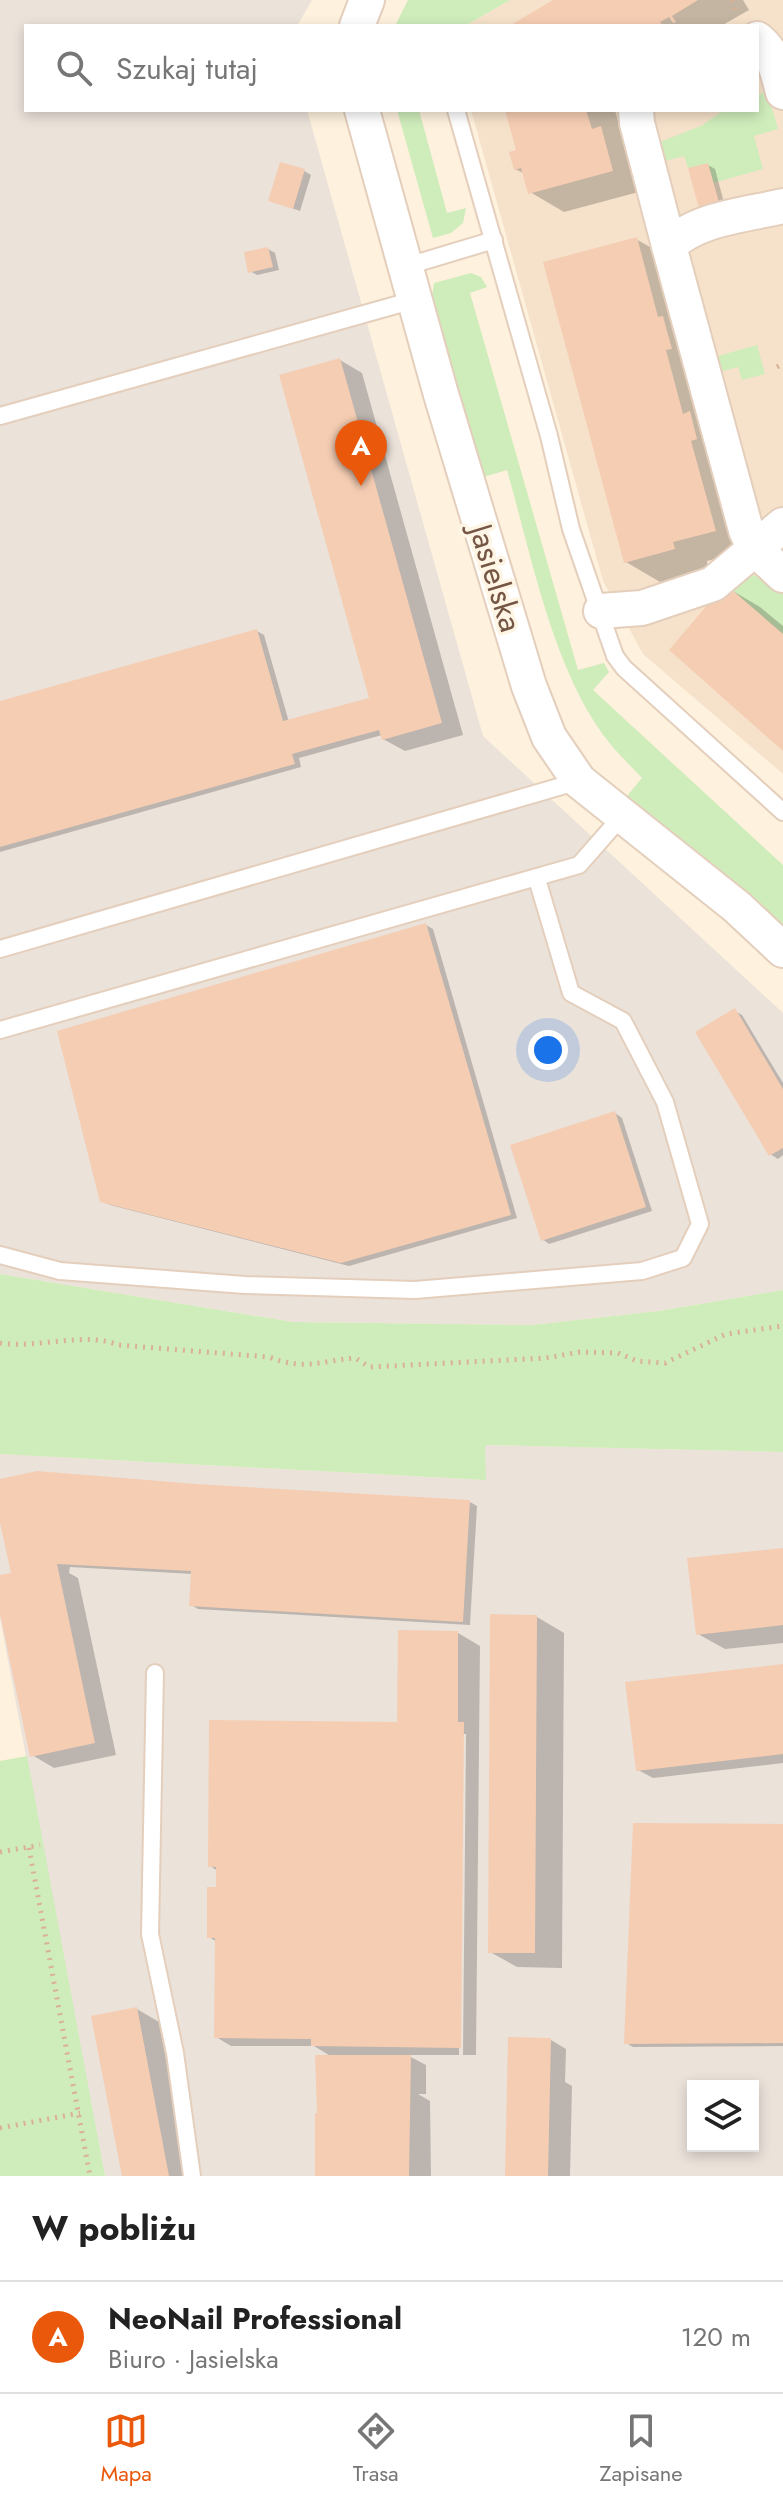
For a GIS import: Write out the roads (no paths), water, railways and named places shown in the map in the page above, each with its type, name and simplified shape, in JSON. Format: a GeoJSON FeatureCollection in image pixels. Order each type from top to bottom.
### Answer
{"type":"FeatureCollection","features":[{"type":"Feature","properties":{"kind":"street"},"geometry":{"type":"LineString","coordinates":[[358,24],[367,0]]}},
{"type":"Feature","properties":{"kind":"street"},"geometry":{"type":"LineString","coordinates":[[759,41],[774,59],[783,92]]}},
{"type":"Feature","properties":{"kind":"street","name":"Jasielska"},"geometry":{"type":"LineString","coordinates":[[363,112],[404,267],[529,686],[549,737],[579,781],[737,907],[783,950]]}},
{"type":"Feature","properties":{"kind":"street"},"geometry":{"type":"LineString","coordinates":[[636,112],[746,530],[754,548],[783,575]]}},
{"type":"Feature","properties":{"kind":"street"},"geometry":{"type":"LineString","coordinates":[[669,246],[678,237],[699,226],[783,206]]}},
{"type":"Feature","properties":{"kind":"street"},"geometry":{"type":"LineString","coordinates":[[601,611],[642,608],[713,584],[783,525]]}},
{"type":"Feature","properties":{"kind":"lane"},"geometry":{"type":"LineString","coordinates":[[457,112],[549,436],[571,529],[609,641],[624,668],[783,812]]}},
{"type":"Feature","properties":{"kind":"lane"},"geometry":{"type":"LineString","coordinates":[[404,267],[494,240]]}},
{"type":"Feature","properties":{"kind":"lane"},"geometry":{"type":"LineString","coordinates":[[0,416],[414,300]]}},
{"type":"Feature","properties":{"kind":"lane"},"geometry":{"type":"LineString","coordinates":[[0,949],[579,781]]}},
{"type":"Feature","properties":{"kind":"lane"},"geometry":{"type":"LineString","coordinates":[[0,1030],[579,865],[622,816]]}},
{"type":"Feature","properties":{"kind":"lane"},"geometry":{"type":"LineString","coordinates":[[0,1255],[60,1271],[245,1285],[415,1290],[642,1271],[683,1258],[700,1224],[665,1102],[623,1021],[571,993],[537,879]]}},
{"type":"Feature","properties":{"kind":"lane"},"geometry":{"type":"LineString","coordinates":[[155,1673],[150,1934],[175,2053],[192,2176]]}},
{"type":"Feature","properties":{"kind":"place","name":"NeoNail Professional"},"geometry":{"type":"Point","coordinates":[361,486]}}]}
